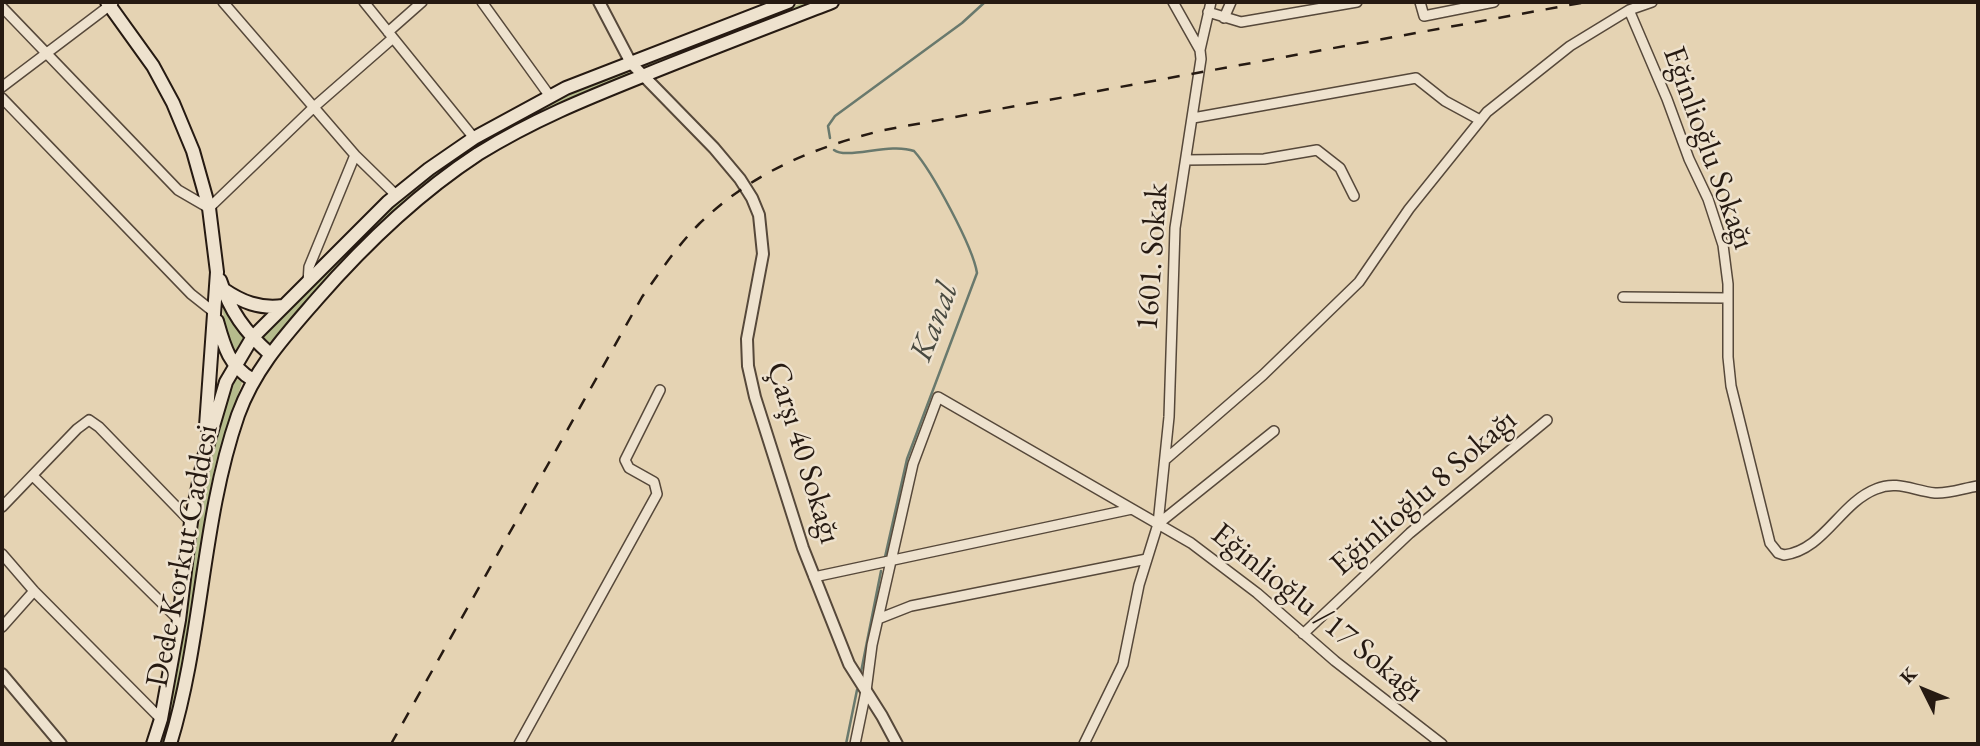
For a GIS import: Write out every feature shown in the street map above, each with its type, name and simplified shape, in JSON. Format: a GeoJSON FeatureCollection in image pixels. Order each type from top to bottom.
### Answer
{"type":"FeatureCollection","features":[{"type":"Feature","properties":{"kind":"main road"},"geometry":{"type":"LineString","coordinates":[[252,338],[396,195],[474,138],[550,95],[788,2]]}},
{"type":"Feature","properties":{"kind":"main road"},"geometry":{"type":"LineString","coordinates":[[270,354],[379,232],[455,170],[510,135],[549,114],[641,76],[832,2]]}},
{"type":"Feature","properties":{"kind":"main road","name":"Dede Korkut Caddesi"},"geometry":{"type":"LineString","coordinates":[[110,3],[153,66],[173,103],[193,151],[209,208],[217,272],[204,457]]}},
{"type":"Feature","properties":{"kind":"main road","name":"Dede Korkut Caddesi"},"geometry":{"type":"LineString","coordinates":[[170,744],[186,674],[216,492],[229,443],[253,380],[270,354],[239,322],[217,272]]}},
{"type":"Feature","properties":{"kind":"main road"},"geometry":{"type":"LineString","coordinates":[[223,289],[253,305],[271,308],[283,306]]}},
{"type":"Feature","properties":{"kind":"main road","name":"Dede Korkut Caddesi"},"geometry":{"type":"LineString","coordinates":[[215,313],[227,353],[235,366],[253,380]]}},
{"type":"Feature","properties":{"kind":"main road","name":"Dede Korkut Caddesi"},"geometry":{"type":"LineString","coordinates":[[153,744],[161,719],[179,620],[191,522],[204,457],[221,397],[252,338]]}},
{"type":"Feature","properties":{"kind":"street"},"geometry":{"type":"LineString","coordinates":[[223,2],[355,155],[396,195]]}},
{"type":"Feature","properties":{"kind":"street"},"geometry":{"type":"LineString","coordinates":[[364,2],[474,138]]}},
{"type":"Feature","properties":{"kind":"street"},"geometry":{"type":"LineString","coordinates":[[2,7],[178,190],[209,208],[391,35],[422,2]]}},
{"type":"Feature","properties":{"kind":"street"},"geometry":{"type":"LineString","coordinates":[[482,2],[550,95]]}},
{"type":"Feature","properties":{"kind":"street","name":"Çarşı 40 Sokağı"},"geometry":{"type":"LineString","coordinates":[[599,2],[631,63],[736,174],[752,198],[759,215],[763,254],[747,338],[748,366],[755,397],[798,533],[849,664],[897,744]]}},
{"type":"Feature","properties":{"kind":"street"},"geometry":{"type":"LineString","coordinates":[[1173,2],[1200,50]]}},
{"type":"Feature","properties":{"kind":"street","name":"1601. Sokak"},"geometry":{"type":"LineString","coordinates":[[1084,744],[1123,664],[1147,559],[1158,524],[1166,459],[1170,391],[1173,257],[1200,72],[1200,50],[1211,2]]}},
{"type":"Feature","properties":{"kind":"street"},"geometry":{"type":"LineString","coordinates":[[1224,18],[1231,2]]}},
{"type":"Feature","properties":{"kind":"street"},"geometry":{"type":"LineString","coordinates":[[1208,12],[1241,22],[1357,2]]}},
{"type":"Feature","properties":{"kind":"street"},"geometry":{"type":"LineString","coordinates":[[1420,2],[1424,16],[1462,5],[1494,2]]}},
{"type":"Feature","properties":{"kind":"street"},"geometry":{"type":"LineString","coordinates":[[1166,459],[1263,375],[1359,282],[1409,209],[1480,120],[1499,101],[1570,46],[1629,10],[1652,2]]}},
{"type":"Feature","properties":{"kind":"street"},"geometry":{"type":"LineString","coordinates":[[2,88],[110,3]]}},
{"type":"Feature","properties":{"kind":"street","name":"Eğinlioğlu Sokağı"},"geometry":{"type":"LineString","coordinates":[[1629,10],[1667,99],[1723,245],[1731,386],[1770,543],[1778,553],[1791,554],[1812,543],[1865,494],[1878,488],[1905,486],[1934,493],[1978,486]]}},
{"type":"Feature","properties":{"kind":"street"},"geometry":{"type":"LineString","coordinates":[[1193,118],[1416,78],[1446,101],[1480,120]]}},
{"type":"Feature","properties":{"kind":"street"},"geometry":{"type":"LineString","coordinates":[[2,98],[191,294],[215,313]]}},
{"type":"Feature","properties":{"kind":"street"},"geometry":{"type":"LineString","coordinates":[[1186,160],[1264,159],[1318,150],[1340,168],[1354,196]]}},
{"type":"Feature","properties":{"kind":"street"},"geometry":{"type":"LineString","coordinates":[[308,283],[309,267],[355,155]]}},
{"type":"Feature","properties":{"kind":"street"},"geometry":{"type":"LineString","coordinates":[[1623,297],[1728,298]]}},
{"type":"Feature","properties":{"kind":"street"},"geometry":{"type":"LineString","coordinates":[[519,744],[657,494],[654,482],[629,468],[625,460],[660,390]]}},
{"type":"Feature","properties":{"kind":"street","name":"Eğinlioğlu /17 Sokağı"},"geometry":{"type":"LineString","coordinates":[[890,562],[916,449],[938,397],[1191,543],[1231,572],[1303,634],[1442,744]]}},
{"type":"Feature","properties":{"kind":"street"},"geometry":{"type":"LineString","coordinates":[[2,507],[77,429],[89,420],[99,427],[191,522]]}},
{"type":"Feature","properties":{"kind":"street","name":"Eğinlioğlu 8 Sokağı"},"geometry":{"type":"LineString","coordinates":[[1303,634],[1410,533],[1547,420]]}},
{"type":"Feature","properties":{"kind":"street"},"geometry":{"type":"LineString","coordinates":[[1158,524],[1274,431]]}},
{"type":"Feature","properties":{"kind":"street"},"geometry":{"type":"LineString","coordinates":[[33,476],[179,620]]}},
{"type":"Feature","properties":{"kind":"street"},"geometry":{"type":"LineString","coordinates":[[814,577],[1132,509]]}},
{"type":"Feature","properties":{"kind":"street"},"geometry":{"type":"LineString","coordinates":[[2,554],[34,591],[161,719]]}},
{"type":"Feature","properties":{"kind":"street"},"geometry":{"type":"LineString","coordinates":[[878,619],[911,606],[1147,559]]}},
{"type":"Feature","properties":{"kind":"street"},"geometry":{"type":"LineString","coordinates":[[855,744],[890,562]]}},
{"type":"Feature","properties":{"kind":"street"},"geometry":{"type":"LineString","coordinates":[[2,627],[34,591]]}},
{"type":"Feature","properties":{"kind":"street"},"geometry":{"type":"LineString","coordinates":[[2,674],[61,744]]}},
{"type":"Feature","properties":{"kind":"green space"},"geometry":{"type":"Polygon","coordinates":[[[805,2],[819,2],[640,70],[639,66],[805,2]]]}},
{"type":"Feature","properties":{"kind":"green space"},"geometry":{"type":"Polygon","coordinates":[[[628,69],[629,75],[565,100],[533,116],[457,162],[395,210],[269,343],[261,336],[370,227],[441,167],[531,113],[628,69]]]}},
{"type":"Feature","properties":{"kind":"green space"},"geometry":{"type":"Polygon","coordinates":[[[221,292],[234,323],[244,337],[233,354],[224,320],[221,292]]]}},
{"type":"Feature","properties":{"kind":"green space"},"geometry":{"type":"Polygon","coordinates":[[[235,378],[242,382],[214,472],[173,712],[165,744],[160,744],[180,652],[215,436],[223,405],[235,378]]]}},
{"type":"Feature","properties":{"kind":"waterway","name":"Kanal"},"geometry":{"type":"LineString","coordinates":[[830,138],[828,126],[835,116],[962,23],[985,2]]}},
{"type":"Feature","properties":{"kind":"waterway","name":"Kanal"},"geometry":{"type":"LineString","coordinates":[[834,150],[840,153],[893,148],[914,151],[951,210],[977,273],[907,459],[885,557]]}},
{"type":"Feature","properties":{"kind":"waterway","name":"Kanal"},"geometry":{"type":"LineString","coordinates":[[861,672],[881,571]]}},
{"type":"Feature","properties":{"kind":"waterway","name":"Kanal"},"geometry":{"type":"LineString","coordinates":[[846,744],[857,690]]}},
{"type":"Feature","properties":{"kind":"railway"},"geometry":{"type":"LineString","coordinates":[[391,744],[642,297],[676,250],[699,224],[762,176],[808,154],[884,130],[1586,2]]}}]}
